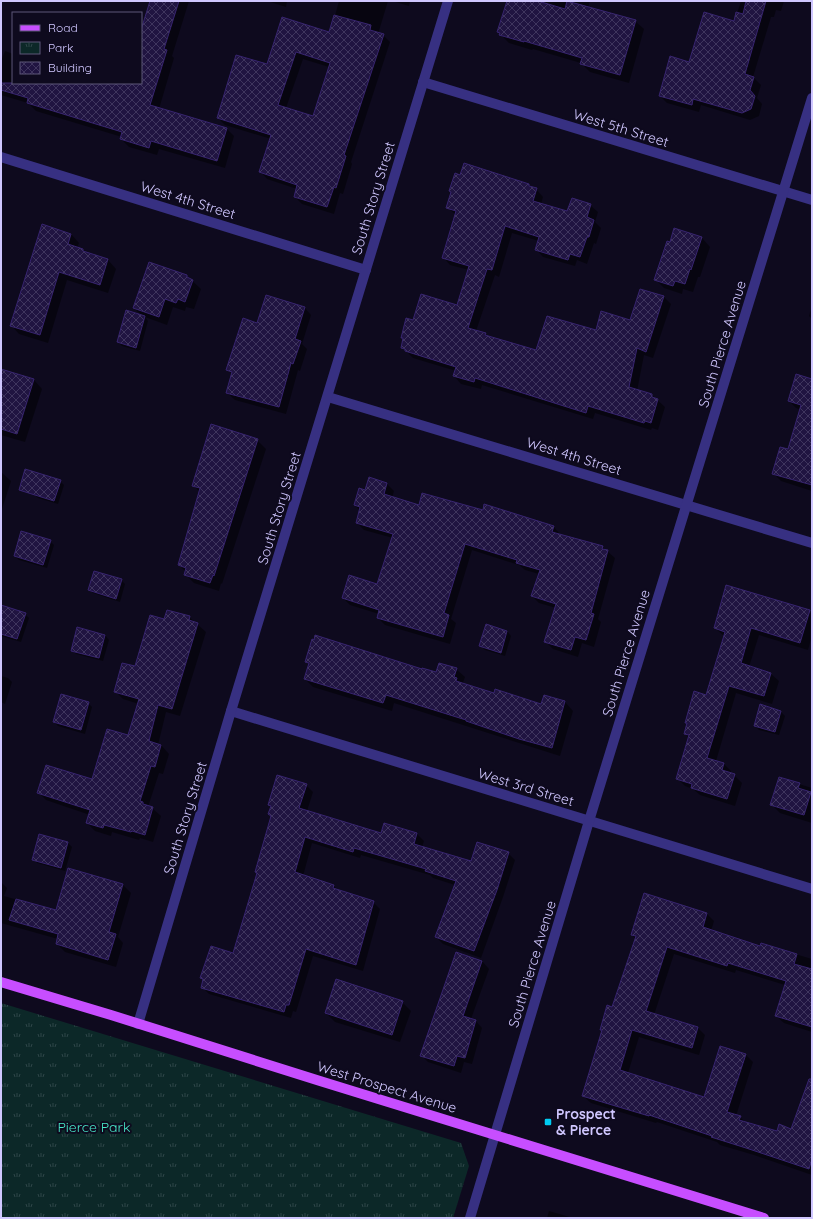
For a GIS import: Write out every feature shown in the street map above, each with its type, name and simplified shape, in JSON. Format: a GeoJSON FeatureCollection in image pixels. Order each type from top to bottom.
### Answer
{"type":"FeatureCollection","features":[{"type":"Feature","properties":{"kind":"main road","name":"West Prospect Avenue"},"geometry":{"type":"LineString","coordinates":[[1,982],[764,1218]]}},
{"type":"Feature","properties":{"kind":"street","name":"South Story Street"},"geometry":{"type":"LineString","coordinates":[[138,1024],[231,711],[448,1]]}},
{"type":"Feature","properties":{"kind":"street","name":"West 5th Street"},"geometry":{"type":"LineString","coordinates":[[423,82],[812,200]]}},
{"type":"Feature","properties":{"kind":"street","name":"South Pierce Avenue"},"geometry":{"type":"LineString","coordinates":[[470,1218],[496,1136],[589,822],[812,98]]}},
{"type":"Feature","properties":{"kind":"street","name":"West 4th Street"},"geometry":{"type":"LineString","coordinates":[[1,159],[366,270]]}},
{"type":"Feature","properties":{"kind":"street","name":"West 4th Street"},"geometry":{"type":"LineString","coordinates":[[328,397],[812,543]]}},
{"type":"Feature","properties":{"kind":"street","name":"West 3rd Street"},"geometry":{"type":"LineString","coordinates":[[231,711],[589,822],[812,889]]}},
{"type":"Feature","properties":{"kind":"green space","name":"Pierce Park"},"geometry":{"type":"Polygon","coordinates":[[[1,1003],[461,1143],[469,1166],[453,1218],[1,1218],[1,1003]]]}},
{"type":"Feature","properties":{"kind":"building"},"geometry":{"type":"Polygon","coordinates":[[[150,1],[179,1],[164,49],[167,50],[150,105],[227,128],[217,161],[151,141],[149,148],[120,139],[122,132],[27,103],[28,98],[1,90],[1,83],[142,84],[142,27],[150,1]]]}},
{"type":"Feature","properties":{"kind":"building"},"geometry":{"type":"Polygon","coordinates":[[[507,1],[538,1],[565,9],[567,1],[636,20],[620,75],[580,64],[582,58],[499,35],[500,33],[497,32],[507,1]]]}},
{"type":"Feature","properties":{"kind":"building"},"geometry":{"type":"Polygon","coordinates":[[[746,1],[766,1],[745,74],[754,77],[750,90],[755,96],[751,109],[742,113],[693,99],[692,105],[659,96],[670,56],[689,62],[704,12],[734,21],[736,12],[743,14],[746,1]]]}},
{"type":"Feature","properties":{"kind":"building"},"geometry":{"type":"Polygon","coordinates":[[[334,15],[371,25],[370,30],[384,34],[344,155],[346,156],[336,188],[334,187],[327,207],[294,197],[297,185],[259,172],[271,135],[217,118],[236,55],[267,64],[282,17],[329,32],[334,15]],[[296,52],[278,105],[313,116],[330,63],[296,52]]]}},
{"type":"Feature","properties":{"kind":"building"},"geometry":{"type":"Polygon","coordinates":[[[464,163],[537,188],[533,201],[567,211],[572,198],[591,204],[587,217],[594,220],[589,237],[587,237],[580,257],[570,254],[568,260],[535,250],[539,237],[505,226],[492,270],[487,269],[468,328],[486,333],[485,335],[536,350],[547,316],[596,330],[601,311],[630,320],[640,289],[664,296],[646,352],[637,348],[629,387],[652,394],[652,397],[658,399],[651,423],[645,421],[644,423],[588,406],[586,413],[475,378],[474,382],[453,376],[456,367],[405,351],[405,349],[401,348],[403,338],[401,338],[406,318],[413,320],[421,294],[457,305],[469,266],[442,258],[456,211],[446,208],[451,192],[449,191],[455,173],[460,175],[464,163]]]}},
{"type":"Feature","properties":{"kind":"building"},"geometry":{"type":"Polygon","coordinates":[[[42,224],[71,234],[68,244],[83,249],[83,251],[108,259],[100,285],[59,272],[40,335],[10,326],[42,224]]]}},
{"type":"Feature","properties":{"kind":"building"},"geometry":{"type":"Polygon","coordinates":[[[674,228],[702,237],[685,284],[675,281],[673,286],[654,280],[667,241],[670,242],[674,228]]]}},
{"type":"Feature","properties":{"kind":"building"},"geometry":{"type":"Polygon","coordinates":[[[149,262],[187,275],[187,277],[193,280],[185,302],[178,299],[176,303],[165,299],[159,317],[133,308],[149,262]]]}},
{"type":"Feature","properties":{"kind":"building"},"geometry":{"type":"Polygon","coordinates":[[[266,295],[305,307],[295,339],[301,341],[293,364],[291,363],[279,407],[226,393],[232,372],[226,370],[243,318],[257,323],[266,295]]]}},
{"type":"Feature","properties":{"kind":"building"},"geometry":{"type":"Polygon","coordinates":[[[126,310],[145,316],[136,348],[117,342],[126,310]]]}},
{"type":"Feature","properties":{"kind":"building"},"geometry":{"type":"Polygon","coordinates":[[[1,369],[34,379],[17,434],[1,429],[1,369]]]}},
{"type":"Feature","properties":{"kind":"building"},"geometry":{"type":"Polygon","coordinates":[[[796,374],[812,379],[812,485],[772,474],[780,447],[788,449],[801,405],[788,401],[796,374]]]}},
{"type":"Feature","properties":{"kind":"building"},"geometry":{"type":"Polygon","coordinates":[[[211,424],[258,439],[214,576],[213,575],[210,583],[184,575],[186,568],[178,565],[200,488],[192,486],[211,424]]]}},
{"type":"Feature","properties":{"kind":"building"},"geometry":{"type":"Polygon","coordinates":[[[25,469],[61,480],[54,501],[19,490],[25,469]]]}},
{"type":"Feature","properties":{"kind":"building"},"geometry":{"type":"Polygon","coordinates":[[[369,477],[387,483],[384,494],[419,505],[422,493],[483,510],[484,504],[554,526],[552,532],[603,546],[602,549],[608,550],[591,613],[594,614],[586,640],[575,637],[571,650],[544,642],[556,604],[531,596],[540,570],[516,563],[517,560],[465,544],[444,613],[449,615],[443,637],[377,618],[379,610],[342,598],[349,575],[377,584],[393,534],[356,523],[360,507],[354,505],[359,488],[365,490],[369,477]]]}},
{"type":"Feature","properties":{"kind":"building"},"geometry":{"type":"Polygon","coordinates":[[[21,531],[51,540],[43,565],[14,556],[21,531]]]}},
{"type":"Feature","properties":{"kind":"building"},"geometry":{"type":"Polygon","coordinates":[[[94,571],[122,579],[116,599],[88,590],[94,571]]]}},
{"type":"Feature","properties":{"kind":"building"},"geometry":{"type":"Polygon","coordinates":[[[726,585],[810,610],[800,643],[751,628],[741,663],[771,673],[764,696],[729,686],[707,758],[724,763],[722,770],[735,774],[727,799],[691,788],[692,784],[676,779],[689,735],[684,734],[687,723],[685,723],[694,691],[706,695],[725,632],[714,628],[726,585]]]}},
{"type":"Feature","properties":{"kind":"building"},"geometry":{"type":"Polygon","coordinates":[[[1,605],[26,613],[17,639],[1,634],[1,605]]]}},
{"type":"Feature","properties":{"kind":"building"},"geometry":{"type":"Polygon","coordinates":[[[167,610],[190,616],[189,620],[198,623],[172,709],[158,705],[149,741],[161,745],[155,767],[151,766],[140,801],[143,802],[143,804],[153,807],[145,835],[104,825],[103,828],[86,823],[90,810],[37,793],[46,765],[92,779],[107,729],[128,735],[139,699],[114,692],[122,663],[135,666],[150,615],[164,619],[167,610]]]}},
{"type":"Feature","properties":{"kind":"building"},"geometry":{"type":"Polygon","coordinates":[[[486,624],[507,631],[501,653],[479,646],[486,624]]]}},
{"type":"Feature","properties":{"kind":"building"},"geometry":{"type":"Polygon","coordinates":[[[77,627],[105,635],[99,658],[71,651],[77,627]]]}},
{"type":"Feature","properties":{"kind":"building"},"geometry":{"type":"Polygon","coordinates":[[[315,635],[422,669],[436,672],[439,663],[457,668],[454,677],[457,678],[456,681],[494,693],[495,689],[541,704],[544,695],[565,701],[552,748],[519,739],[466,720],[386,695],[383,703],[304,679],[309,663],[305,662],[312,639],[314,640],[315,635]]]}},
{"type":"Feature","properties":{"kind":"building"},"geometry":{"type":"Polygon","coordinates":[[[61,694],[89,702],[81,730],[53,722],[61,694]]]}},
{"type":"Feature","properties":{"kind":"building"},"geometry":{"type":"Polygon","coordinates":[[[760,704],[781,711],[775,732],[754,726],[760,704]]]}},
{"type":"Feature","properties":{"kind":"building"},"geometry":{"type":"Polygon","coordinates":[[[277,775],[307,784],[299,808],[381,833],[384,823],[417,833],[414,844],[471,861],[477,842],[509,852],[497,890],[474,951],[435,937],[456,881],[425,871],[426,869],[354,848],[353,852],[305,837],[295,872],[334,885],[333,888],[374,901],[356,965],[306,949],[289,1005],[286,1005],[284,1012],[201,988],[203,979],[200,978],[211,946],[233,953],[257,873],[255,872],[271,816],[268,814],[271,806],[268,805],[277,775]]]}},
{"type":"Feature","properties":{"kind":"building"},"geometry":{"type":"Polygon","coordinates":[[[779,777],[800,783],[798,788],[811,792],[804,815],[770,805],[779,777]]]}},
{"type":"Feature","properties":{"kind":"building"},"geometry":{"type":"Polygon","coordinates":[[[39,834],[68,842],[61,868],[32,860],[39,834]]]}},
{"type":"Feature","properties":{"kind":"building"},"geometry":{"type":"Polygon","coordinates":[[[68,868],[123,884],[109,932],[116,934],[108,960],[56,944],[58,934],[9,920],[16,899],[56,910],[68,868]]]}},
{"type":"Feature","properties":{"kind":"building"},"geometry":{"type":"Polygon","coordinates":[[[644,893],[707,913],[703,927],[760,946],[761,943],[797,954],[794,964],[812,969],[812,1027],[775,1016],[786,981],[728,963],[727,966],[667,947],[646,1011],[698,1027],[692,1048],[632,1030],[620,1070],[704,1097],[720,1046],[746,1054],[727,1112],[741,1116],[739,1120],[777,1131],[779,1124],[791,1129],[809,1079],[812,1079],[812,1159],[809,1169],[649,1115],[582,1096],[602,1030],[600,1030],[607,1005],[612,1007],[636,936],[631,935],[644,893]]]}},
{"type":"Feature","properties":{"kind":"building"},"geometry":{"type":"Polygon","coordinates":[[[456,952],[482,961],[463,1016],[476,1020],[465,1058],[457,1056],[454,1066],[420,1056],[456,952]]]}},
{"type":"Feature","properties":{"kind":"building"},"geometry":{"type":"Polygon","coordinates":[[[336,979],[403,1001],[392,1035],[325,1013],[336,979]]]}},
{"type":"Feature","properties":{"kind":"place","name":"Prospect & Pierce"},"geometry":{"type":"Point","coordinates":[548,1122]}}]}
